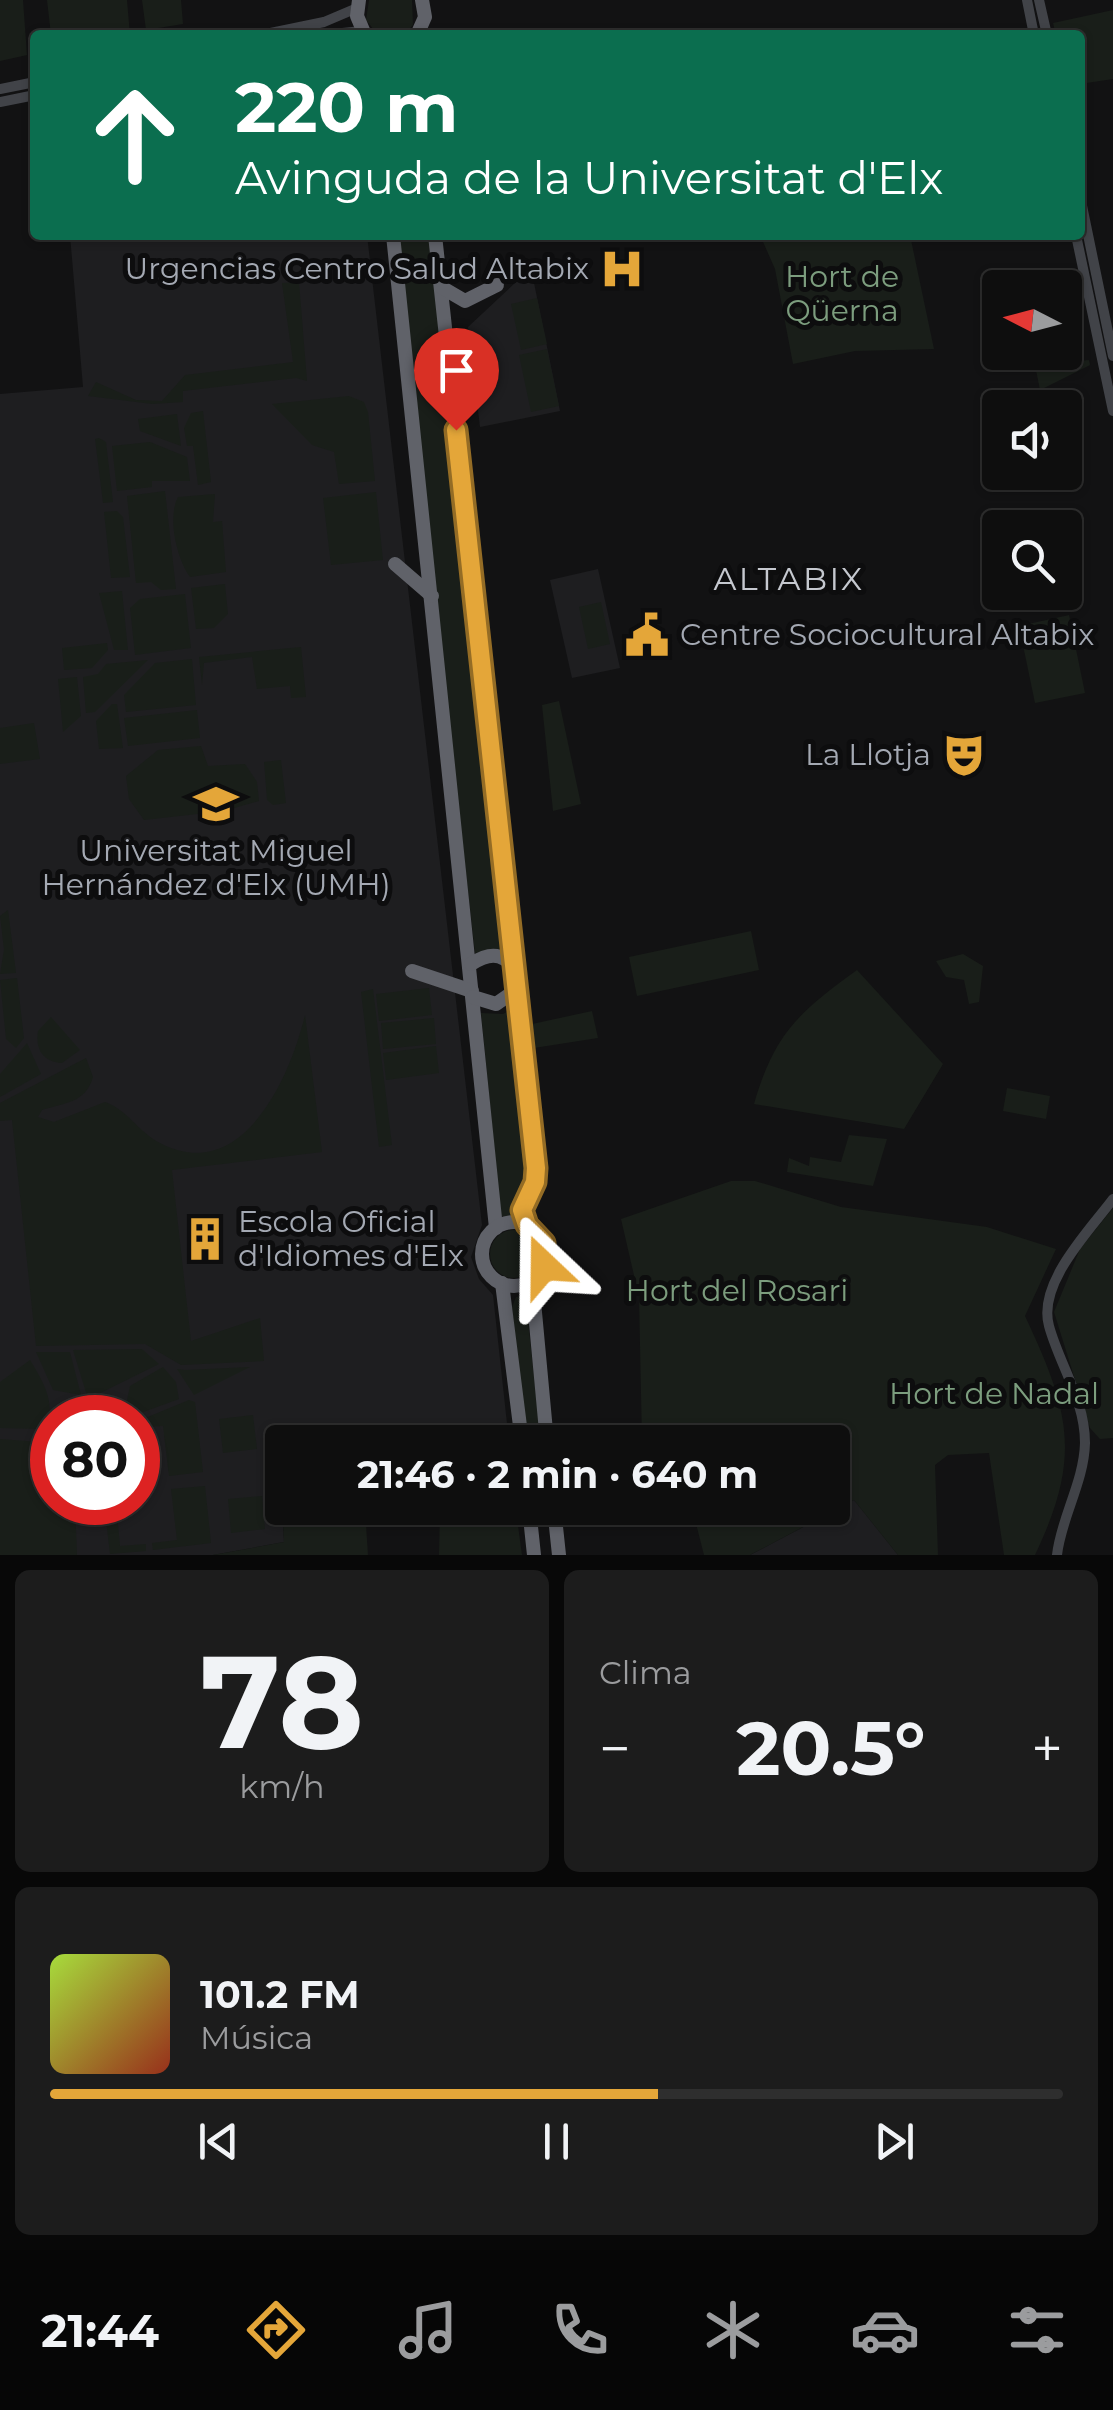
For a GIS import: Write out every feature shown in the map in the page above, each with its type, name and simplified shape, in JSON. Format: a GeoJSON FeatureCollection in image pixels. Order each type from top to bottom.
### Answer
{"type":"FeatureCollection","features":[{"type":"Feature","properties":{"kind":"highway"},"geometry":{"type":"LineString","coordinates":[[419,30],[425,16],[422,0]]}},
{"type":"Feature","properties":{"kind":"highway"},"geometry":{"type":"LineString","coordinates":[[358,4],[362,30]]}},
{"type":"Feature","properties":{"kind":"highway"},"geometry":{"type":"LineString","coordinates":[[394,240],[496,1228]]}},
{"type":"Feature","properties":{"kind":"highway"},"geometry":{"type":"LineString","coordinates":[[436,240],[536,1178],[524,1204],[527,1225]]}},
{"type":"Feature","properties":{"kind":"highway"},"geometry":{"type":"LineString","coordinates":[[441,287],[464,301],[497,285]]}},
{"type":"Feature","properties":{"kind":"highway"},"geometry":{"type":"LineString","coordinates":[[395,564],[432,596]]}},
{"type":"Feature","properties":{"kind":"highway"},"geometry":{"type":"LineString","coordinates":[[471,964],[484,956],[500,956],[514,967]]}},
{"type":"Feature","properties":{"kind":"highway"},"geometry":{"type":"LineString","coordinates":[[412,972],[496,1004],[516,990]]}},
{"type":"Feature","properties":{"kind":"highway"},"geometry":{"type":"LineString","coordinates":[[511,1222],[527,1225],[541,1237],[546,1250],[544,1266],[532,1280],[517,1286],[502,1283],[489,1273],[483,1257],[486,1241],[496,1228],[511,1222]]}},
{"type":"Feature","properties":{"kind":"highway"},"geometry":{"type":"LineString","coordinates":[[532,1280],[545,1425]]}},
{"type":"Feature","properties":{"kind":"highway"},"geometry":{"type":"LineString","coordinates":[[502,1283],[520,1425]]}},
{"type":"Feature","properties":{"kind":"highway"},"geometry":{"type":"LineString","coordinates":[[531,1525],[534,1555]]}},
{"type":"Feature","properties":{"kind":"highway"},"geometry":{"type":"LineString","coordinates":[[556,1525],[559,1555]]}},
{"type":"Feature","properties":{"kind":"main road"},"geometry":{"type":"LineString","coordinates":[[1027,0],[1033,30]]}},
{"type":"Feature","properties":{"kind":"main road"},"geometry":{"type":"LineString","coordinates":[[1040,0],[1046,30]]}},
{"type":"Feature","properties":{"kind":"main road"},"geometry":{"type":"LineString","coordinates":[[286,30],[324,22],[358,4]]}},
{"type":"Feature","properties":{"kind":"main road"},"geometry":{"type":"LineString","coordinates":[[0,89],[30,83]]}},
{"type":"Feature","properties":{"kind":"main road"},"geometry":{"type":"LineString","coordinates":[[0,102],[30,95]]}},
{"type":"Feature","properties":{"kind":"main road"},"geometry":{"type":"LineString","coordinates":[[1085,220],[1113,356]]}},
{"type":"Feature","properties":{"kind":"main road"},"geometry":{"type":"LineString","coordinates":[[1077,240],[1113,411]]}},
{"type":"Feature","properties":{"kind":"main road"},"geometry":{"type":"LineString","coordinates":[[1057,1554],[1076,1492],[1085,1443],[1077,1392],[1048,1324],[1048,1306],[1072,1254],[1113,1198]]}},
{"type":"Feature","properties":{"kind":"shaded area","name":"Universitat Miguel Hernández d'Elx (UMH)"},"geometry":{"type":"Polygon","coordinates":[[[70,240],[368,240],[482,1225],[471,1257],[479,1279],[493,1295],[507,1425],[265,1425],[265,1525],[283,1525],[284,1542],[213,1555],[0,1555],[0,394],[83,387],[70,240]]]}},
{"type":"Feature","properties":{"kind":"shaded area"},"geometry":{"type":"Polygon","coordinates":[[[531,268],[560,411],[480,427],[468,327],[531,268]]]}},
{"type":"Feature","properties":{"kind":"shaded area"},"geometry":{"type":"Polygon","coordinates":[[[598,569],[620,668],[572,678],[550,580],[598,569]]]}},
{"type":"Feature","properties":{"kind":"shaded area"},"geometry":{"type":"Polygon","coordinates":[[[854,1500],[898,1555],[750,1555],[807,1525],[850,1525],[850,1502],[854,1500]]]}},
{"type":"Feature","properties":{"kind":"green space"},"geometry":{"type":"Polygon","coordinates":[[[0,0],[23,0],[27,55],[0,61],[0,0]]]}},
{"type":"Feature","properties":{"kind":"green space"},"geometry":{"type":"Polygon","coordinates":[[[47,0],[127,0],[130,30],[50,30],[47,0]]]}},
{"type":"Feature","properties":{"kind":"green space"},"geometry":{"type":"Polygon","coordinates":[[[142,0],[181,0],[183,24],[146,30],[142,0]]]}},
{"type":"Feature","properties":{"kind":"green space"},"geometry":{"type":"Polygon","coordinates":[[[369,0],[412,0],[413,25],[408,30],[374,30],[366,20],[369,0]]]}},
{"type":"Feature","properties":{"kind":"green space"},"geometry":{"type":"Polygon","coordinates":[[[1113,10],[1113,79],[1085,83],[1085,30],[1055,30],[1053,23],[1113,10]]]}},
{"type":"Feature","properties":{"kind":"green space"},"geometry":{"type":"Polygon","coordinates":[[[395,240],[431,240],[508,949],[475,953],[395,240]]]}},
{"type":"Feature","properties":{"kind":"green space","name":"Hort de Qüerna"},"geometry":{"type":"Polygon","coordinates":[[[762,240],[911,240],[934,349],[855,351],[793,364],[775,269],[762,240]]]}},
{"type":"Feature","properties":{"kind":"green space"},"geometry":{"type":"Polygon","coordinates":[[[299,282],[307,381],[296,378],[183,391],[183,402],[152,404],[88,396],[96,382],[136,400],[162,401],[185,375],[293,362],[282,283],[299,282]]]}},
{"type":"Feature","properties":{"kind":"green space"},"geometry":{"type":"Polygon","coordinates":[[[537,298],[547,344],[521,350],[511,304],[537,298]]]}},
{"type":"Feature","properties":{"kind":"green space"},"geometry":{"type":"Polygon","coordinates":[[[547,349],[559,406],[531,412],[519,355],[547,349]]]}},
{"type":"Feature","properties":{"kind":"green space"},"geometry":{"type":"Polygon","coordinates":[[[1036,370],[1080,370],[1040,390],[1036,370]]]}},
{"type":"Feature","properties":{"kind":"green space"},"geometry":{"type":"Polygon","coordinates":[[[349,396],[364,402],[368,412],[375,481],[339,484],[334,452],[312,445],[272,404],[349,396]]]}},
{"type":"Feature","properties":{"kind":"green space"},"geometry":{"type":"Polygon","coordinates":[[[203,411],[211,482],[198,485],[193,446],[187,446],[184,428],[191,413],[203,411]]]}},
{"type":"Feature","properties":{"kind":"green space"},"geometry":{"type":"Polygon","coordinates":[[[177,414],[181,446],[140,431],[138,419],[177,414]]]}},
{"type":"Feature","properties":{"kind":"green space"},"geometry":{"type":"Polygon","coordinates":[[[95,439],[106,442],[113,502],[103,503],[95,439]]]}},
{"type":"Feature","properties":{"kind":"green space"},"geometry":{"type":"Polygon","coordinates":[[[150,442],[187,457],[190,481],[152,481],[152,487],[117,491],[112,446],[150,442]]]}},
{"type":"Feature","properties":{"kind":"green space"},"geometry":{"type":"Polygon","coordinates":[[[165,491],[176,589],[161,590],[151,582],[136,583],[127,496],[165,491]]]}},
{"type":"Feature","properties":{"kind":"green space"},"geometry":{"type":"Polygon","coordinates":[[[376,492],[383,560],[331,565],[323,498],[376,492]]]}},
{"type":"Feature","properties":{"kind":"green space"},"geometry":{"type":"Polygon","coordinates":[[[215,494],[213,522],[222,521],[226,572],[190,577],[175,538],[175,506],[178,497],[215,494]]]}},
{"type":"Feature","properties":{"kind":"green space"},"geometry":{"type":"Polygon","coordinates":[[[117,511],[123,517],[130,577],[111,578],[104,512],[117,511]]]}},
{"type":"Feature","properties":{"kind":"green space"},"geometry":{"type":"Polygon","coordinates":[[[225,584],[228,614],[214,628],[196,629],[191,588],[225,584]]]}},
{"type":"Feature","properties":{"kind":"green space"},"geometry":{"type":"Polygon","coordinates":[[[122,591],[128,650],[114,650],[99,593],[122,591]]]}},
{"type":"Feature","properties":{"kind":"green space"},"geometry":{"type":"Polygon","coordinates":[[[185,594],[191,648],[135,655],[130,608],[140,599],[185,594]]]}},
{"type":"Feature","properties":{"kind":"green space"},"geometry":{"type":"Polygon","coordinates":[[[601,602],[610,644],[588,649],[579,607],[601,602]]]}},
{"type":"Feature","properties":{"kind":"green space"},"geometry":{"type":"Polygon","coordinates":[[[1069,615],[1085,693],[1035,703],[1019,626],[1069,615]]]}},
{"type":"Feature","properties":{"kind":"green space"},"geometry":{"type":"Polygon","coordinates":[[[107,643],[108,650],[92,668],[64,670],[62,648],[107,643]]]}},
{"type":"Feature","properties":{"kind":"green space"},"geometry":{"type":"Polygon","coordinates":[[[301,647],[306,697],[291,698],[290,686],[257,689],[252,657],[204,663],[202,685],[199,657],[301,647]]]}},
{"type":"Feature","properties":{"kind":"green space"},"geometry":{"type":"Polygon","coordinates":[[[192,659],[196,705],[126,712],[124,695],[155,663],[192,659]]]}},
{"type":"Feature","properties":{"kind":"green space"},"geometry":{"type":"Polygon","coordinates":[[[148,660],[95,712],[86,713],[83,677],[98,674],[106,664],[148,660]]]}},
{"type":"Feature","properties":{"kind":"green space"},"geometry":{"type":"Polygon","coordinates":[[[77,677],[81,716],[63,732],[58,679],[77,677]]]}},
{"type":"Feature","properties":{"kind":"green space"},"geometry":{"type":"Polygon","coordinates":[[[559,701],[581,804],[553,811],[542,705],[559,701]]]}},
{"type":"Feature","properties":{"kind":"green space"},"geometry":{"type":"Polygon","coordinates":[[[112,704],[117,704],[123,748],[99,749],[96,721],[112,704]]]}},
{"type":"Feature","properties":{"kind":"green space"},"geometry":{"type":"Polygon","coordinates":[[[197,710],[200,738],[128,746],[124,718],[197,710]]]}},
{"type":"Feature","properties":{"kind":"green space"},"geometry":{"type":"Polygon","coordinates":[[[34,723],[40,759],[0,764],[0,728],[34,723]]]}},
{"type":"Feature","properties":{"kind":"green space"},"geometry":{"type":"Polygon","coordinates":[[[201,746],[208,766],[245,764],[257,782],[259,801],[224,811],[144,820],[129,799],[126,776],[158,750],[201,746]]]}},
{"type":"Feature","properties":{"kind":"green space"},"geometry":{"type":"Polygon","coordinates":[[[281,760],[286,803],[273,805],[267,800],[264,762],[281,760]]]}},
{"type":"Feature","properties":{"kind":"green space"},"geometry":{"type":"Polygon","coordinates":[[[8,910],[16,973],[0,974],[4,949],[0,916],[8,910]]]}},
{"type":"Feature","properties":{"kind":"green space"},"geometry":{"type":"Polygon","coordinates":[[[751,931],[759,970],[637,996],[629,957],[751,931]]]}},
{"type":"Feature","properties":{"kind":"green space"},"geometry":{"type":"Polygon","coordinates":[[[963,954],[983,966],[979,1002],[969,1004],[964,980],[946,977],[936,961],[963,954]]]}},
{"type":"Feature","properties":{"kind":"green space"},"geometry":{"type":"Polygon","coordinates":[[[857,970],[943,1064],[904,1129],[754,1104],[770,1059],[791,1026],[857,970]]]}},
{"type":"Feature","properties":{"kind":"green space"},"geometry":{"type":"Polygon","coordinates":[[[17,978],[24,1038],[16,1048],[6,1039],[0,980],[17,978]]]}},
{"type":"Feature","properties":{"kind":"green space"},"geometry":{"type":"Polygon","coordinates":[[[429,988],[432,1015],[379,1021],[376,994],[429,988]]]}},
{"type":"Feature","properties":{"kind":"green space"},"geometry":{"type":"Polygon","coordinates":[[[373,989],[392,1145],[379,1147],[361,992],[373,989]]]}},
{"type":"Feature","properties":{"kind":"green space"},"geometry":{"type":"Polygon","coordinates":[[[514,1008],[532,1178],[518,1216],[501,1216],[481,1013],[503,1014],[514,1008]]]}},
{"type":"Feature","properties":{"kind":"green space"},"geometry":{"type":"Polygon","coordinates":[[[592,1011],[598,1038],[534,1048],[532,1024],[592,1011]]]}},
{"type":"Feature","properties":{"kind":"green space"},"geometry":{"type":"Polygon","coordinates":[[[305,1015],[322,1152],[172,1170],[191,1341],[260,1318],[264,1361],[181,1365],[145,1344],[36,1346],[12,1120],[0,1121],[0,1103],[86,1058],[93,1077],[90,1086],[80,1097],[42,1110],[38,1117],[54,1122],[105,1102],[160,1143],[189,1152],[215,1150],[238,1138],[258,1119],[274,1095],[288,1068],[305,1015]]]}},
{"type":"Feature","properties":{"kind":"green space"},"geometry":{"type":"Polygon","coordinates":[[[51,1017],[80,1050],[62,1063],[45,1057],[38,1043],[38,1031],[51,1017]]]}},
{"type":"Feature","properties":{"kind":"green space"},"geometry":{"type":"Polygon","coordinates":[[[434,1018],[436,1044],[383,1049],[381,1023],[434,1018]]]}},
{"type":"Feature","properties":{"kind":"green space"},"geometry":{"type":"Polygon","coordinates":[[[27,1043],[41,1074],[0,1097],[0,1074],[27,1043]]]}},
{"type":"Feature","properties":{"kind":"green space"},"geometry":{"type":"Polygon","coordinates":[[[436,1046],[439,1073],[386,1080],[383,1053],[436,1046]]]}},
{"type":"Feature","properties":{"kind":"green space"},"geometry":{"type":"Polygon","coordinates":[[[1007,1088],[1050,1096],[1046,1119],[1003,1111],[1007,1088]]]}},
{"type":"Feature","properties":{"kind":"green space"},"geometry":{"type":"Polygon","coordinates":[[[849,1135],[887,1139],[873,1186],[787,1172],[789,1158],[809,1166],[810,1157],[841,1162],[849,1135]]]}},
{"type":"Feature","properties":{"kind":"green space"},"geometry":{"type":"Polygon","coordinates":[[[731,1181],[755,1181],[841,1207],[987,1227],[1056,1249],[1025,1316],[1052,1380],[1064,1434],[1060,1489],[1035,1555],[1004,1555],[989,1453],[948,1455],[935,1465],[938,1555],[898,1555],[854,1500],[850,1502],[850,1425],[642,1425],[639,1297],[621,1219],[731,1181]]]}},
{"type":"Feature","properties":{"kind":"green space"},"geometry":{"type":"Polygon","coordinates":[[[1113,1208],[1113,1438],[1100,1439],[1090,1428],[1054,1312],[1080,1249],[1113,1208]]]}},
{"type":"Feature","properties":{"kind":"green space"},"geometry":{"type":"Polygon","coordinates":[[[514,1230],[531,1237],[538,1254],[531,1271],[514,1278],[497,1271],[490,1254],[497,1237],[514,1230]]]}},
{"type":"Feature","properties":{"kind":"green space"},"geometry":{"type":"Polygon","coordinates":[[[522,1296],[526,1302],[539,1425],[525,1425],[512,1307],[516,1297],[522,1296]]]}},
{"type":"Feature","properties":{"kind":"green space"},"geometry":{"type":"Polygon","coordinates":[[[142,1349],[159,1364],[96,1395],[87,1395],[73,1350],[142,1349]]]}},
{"type":"Feature","properties":{"kind":"green space"},"geometry":{"type":"Polygon","coordinates":[[[36,1352],[70,1352],[81,1395],[53,1390],[36,1352]]]}},
{"type":"Feature","properties":{"kind":"green space"},"geometry":{"type":"Polygon","coordinates":[[[30,1360],[47,1395],[30,1395],[30,1429],[0,1428],[0,1382],[30,1360]]]}},
{"type":"Feature","properties":{"kind":"green space"},"geometry":{"type":"Polygon","coordinates":[[[163,1367],[176,1382],[179,1399],[160,1406],[160,1395],[128,1395],[130,1386],[163,1367]]]}},
{"type":"Feature","properties":{"kind":"green space"},"geometry":{"type":"Polygon","coordinates":[[[250,1367],[194,1395],[177,1369],[186,1370],[250,1367]]]}},
{"type":"Feature","properties":{"kind":"green space"},"geometry":{"type":"Polygon","coordinates":[[[189,1400],[195,1402],[203,1472],[169,1476],[160,1412],[189,1400]]]}},
{"type":"Feature","properties":{"kind":"green space"},"geometry":{"type":"Polygon","coordinates":[[[253,1415],[257,1449],[223,1453],[219,1419],[253,1415]]]}},
{"type":"Feature","properties":{"kind":"green space"},"geometry":{"type":"Polygon","coordinates":[[[0,1439],[30,1441],[30,1525],[76,1525],[77,1555],[0,1555],[0,1439]]]}},
{"type":"Feature","properties":{"kind":"green space"},"geometry":{"type":"Polygon","coordinates":[[[205,1486],[211,1543],[153,1550],[152,1543],[177,1540],[171,1489],[205,1486]]]}},
{"type":"Feature","properties":{"kind":"green space"},"geometry":{"type":"Polygon","coordinates":[[[262,1496],[265,1529],[231,1533],[228,1499],[262,1496]]]}},
{"type":"Feature","properties":{"kind":"green space"},"geometry":{"type":"Polygon","coordinates":[[[107,1525],[118,1525],[120,1546],[146,1544],[146,1551],[110,1554],[107,1525]]]}},
{"type":"Feature","properties":{"kind":"green space"},"geometry":{"type":"Polygon","coordinates":[[[283,1525],[366,1525],[368,1555],[213,1555],[284,1542],[283,1525]]]}},
{"type":"Feature","properties":{"kind":"green space"},"geometry":{"type":"Polygon","coordinates":[[[440,1525],[518,1525],[522,1555],[439,1555],[440,1525]]]}},
{"type":"Feature","properties":{"kind":"green space"},"geometry":{"type":"Polygon","coordinates":[[[696,1525],[807,1525],[750,1555],[704,1555],[696,1525]]]}},
{"type":"Feature","properties":{"kind":"place","name":"Urgencias Centro Salud Altabix"},"geometry":{"type":"Point","coordinates":[622,269]}},
{"type":"Feature","properties":{"kind":"place","name":"Centre Sociocultural Altabix"},"geometry":{"type":"Point","coordinates":[647,635]}},
{"type":"Feature","properties":{"kind":"place","name":"La Llotja"},"geometry":{"type":"Point","coordinates":[964,755]}},
{"type":"Feature","properties":{"kind":"place","name":"Universitat Miguel Hernández d'Elx (UMH)"},"geometry":{"type":"Point","coordinates":[216,804]}},
{"type":"Feature","properties":{"kind":"place","name":"Escola Oficial d'Idiomes d'Elx"},"geometry":{"type":"Point","coordinates":[205,1239]}},
{"type":"Feature","properties":{"kind":"district","name":"ALTABIX"},"geometry":{"type":"Point","coordinates":[789,579]}},
{"type":"Feature","properties":{"kind":"route"},"geometry":{"type":"LineString","coordinates":[[456,430],[536,1168],[534,1187],[522,1210],[527,1225],[544,1243],[544,1266]]}},
{"type":"Feature","properties":{"kind":"park label","name":"Hort del Rosari"},"geometry":{"type":"Point","coordinates":[737,1291]}},
{"type":"Feature","properties":{"kind":"park label","name":"Hort de Nadal"},"geometry":{"type":"Point","coordinates":[994,1394]}}]}
